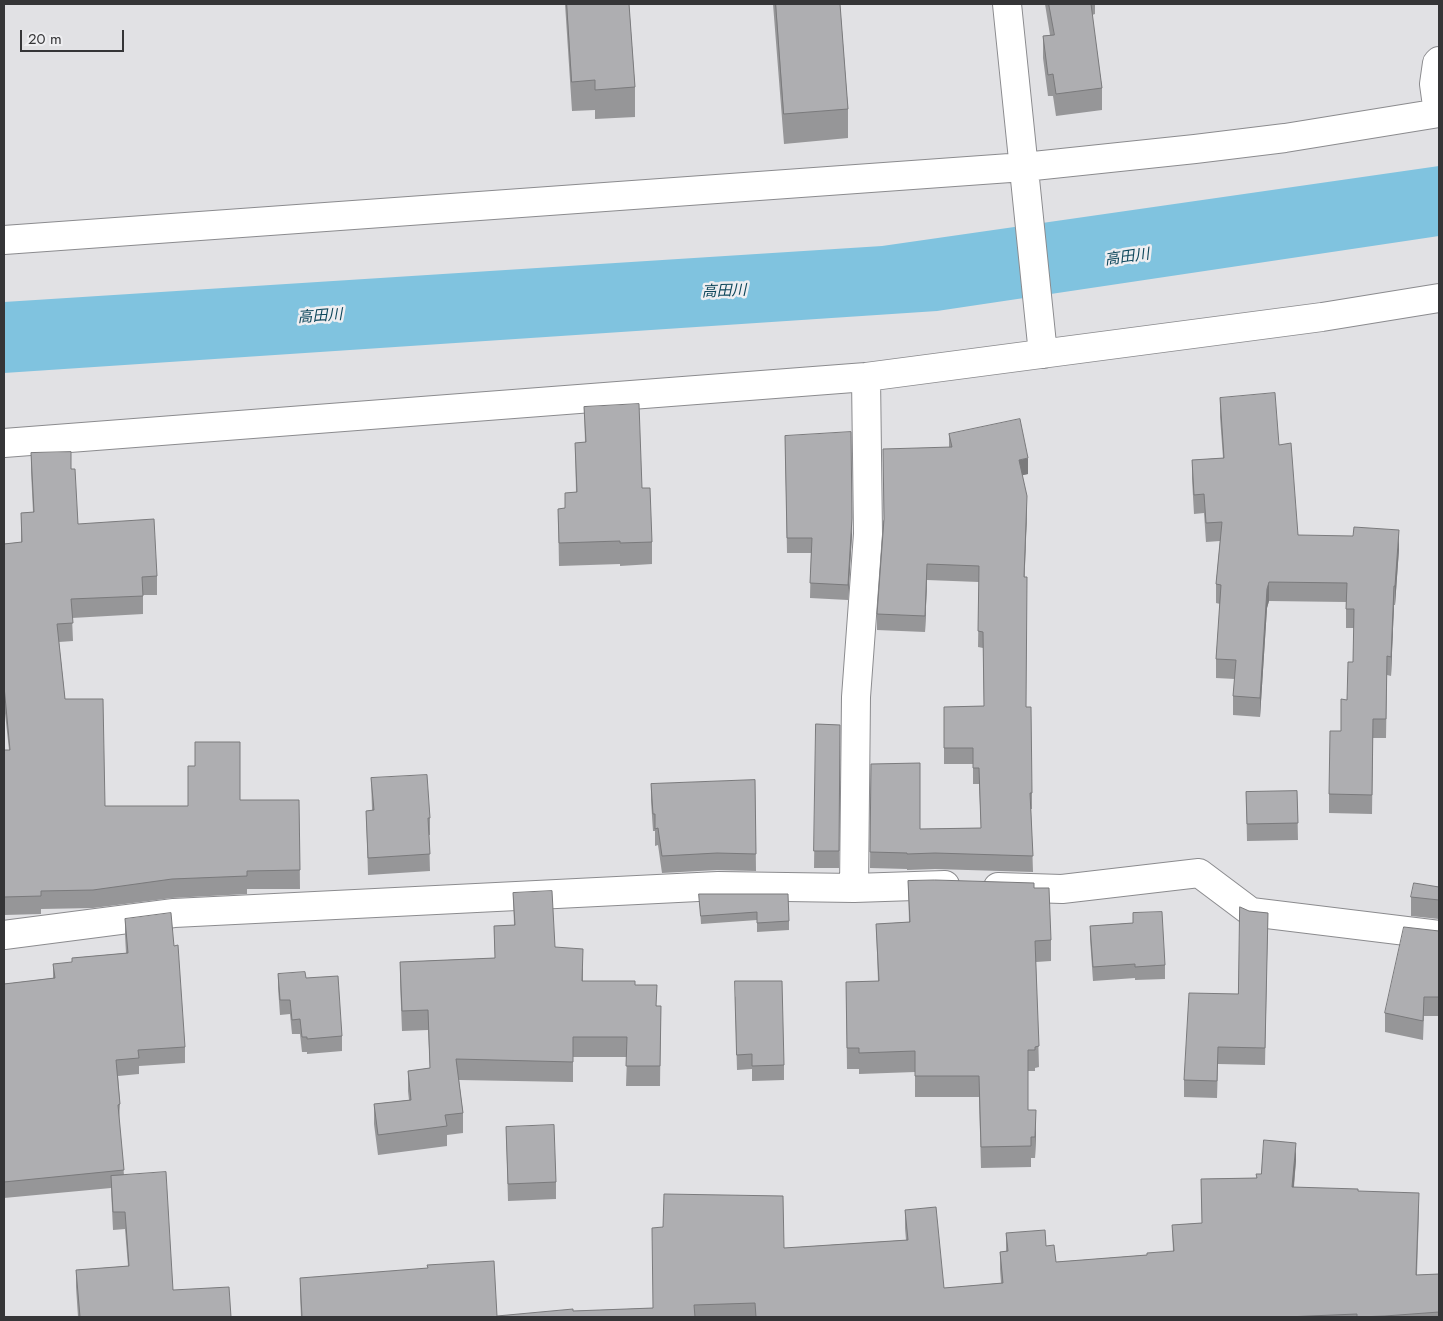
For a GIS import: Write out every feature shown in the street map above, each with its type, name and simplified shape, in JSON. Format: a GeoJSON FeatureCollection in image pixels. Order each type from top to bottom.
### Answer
{"type":"FeatureCollection","features":[{"type":"Feature","properties":{"kind":"street"},"geometry":{"type":"LineString","coordinates":[[1007,4],[1042,349]]}},
{"type":"Feature","properties":{"kind":"street"},"geometry":{"type":"LineString","coordinates":[[4,240],[1024,170],[1285,138],[1438,113],[1434,84],[1437,63],[1439,61]]}},
{"type":"Feature","properties":{"kind":"street"},"geometry":{"type":"LineString","coordinates":[[4,443],[866,377],[1042,349],[1322,318],[1439,298]]}},
{"type":"Feature","properties":{"kind":"street"},"geometry":{"type":"LineString","coordinates":[[854,888],[856,697],[868,534],[866,377]]}},
{"type":"Feature","properties":{"kind":"street"},"geometry":{"type":"LineString","coordinates":[[4,935],[174,913],[718,886],[854,888],[935,885],[1062,888],[1199,873],[1251,912],[1439,935]]}},
{"type":"Feature","properties":{"kind":"water","name":"高田川"},"geometry":{"type":"Polygon","coordinates":[[[1439,166],[1439,236],[937,311],[4,373],[4,302],[882,246],[1439,166]]]}},
{"type":"Feature","properties":{"kind":"building"},"geometry":{"type":"Polygon","coordinates":[[[567,4],[629,4],[635,87],[595,90],[595,80],[572,82],[567,4]]]}},
{"type":"Feature","properties":{"kind":"building"},"geometry":{"type":"Polygon","coordinates":[[[776,4],[840,4],[848,109],[784,114],[776,4]]]}},
{"type":"Feature","properties":{"kind":"building"},"geometry":{"type":"Polygon","coordinates":[[[1049,4],[1091,4],[1102,88],[1056,94],[1053,74],[1048,75],[1043,36],[1054,35],[1049,4]]]}},
{"type":"Feature","properties":{"kind":"building"},"geometry":{"type":"Polygon","coordinates":[[[1275,393],[1279,445],[1291,443],[1298,535],[1353,536],[1354,527],[1399,530],[1391,657],[1387,656],[1386,719],[1373,719],[1372,795],[1329,794],[1330,731],[1341,731],[1341,699],[1347,700],[1348,662],[1353,662],[1354,609],[1346,609],[1347,583],[1269,582],[1260,698],[1233,696],[1236,660],[1216,659],[1221,585],[1216,584],[1222,522],[1206,523],[1204,494],[1194,495],[1192,460],[1224,458],[1220,398],[1275,393]]]}},
{"type":"Feature","properties":{"kind":"building"},"geometry":{"type":"Polygon","coordinates":[[[639,404],[642,488],[650,488],[652,542],[559,543],[558,509],[565,508],[565,493],[577,492],[575,443],[586,442],[584,407],[639,404]]]}},
{"type":"Feature","properties":{"kind":"building"},"geometry":{"type":"Polygon","coordinates":[[[1020,419],[1028,458],[1019,460],[1027,496],[1024,577],[1027,577],[1026,707],[1031,707],[1032,793],[1030,793],[1033,856],[870,852],[871,764],[920,763],[920,829],[981,828],[979,768],[973,768],[973,748],[944,748],[944,707],[984,706],[983,632],[978,631],[979,566],[927,564],[925,616],[877,614],[884,519],[883,449],[952,447],[949,434],[1020,419]]]}},
{"type":"Feature","properties":{"kind":"building"},"geometry":{"type":"Polygon","coordinates":[[[851,432],[852,518],[848,585],[810,583],[812,538],[787,538],[785,436],[851,432]]]}},
{"type":"Feature","properties":{"kind":"building"},"geometry":{"type":"Polygon","coordinates":[[[71,452],[71,469],[75,469],[78,524],[154,519],[157,576],[142,577],[143,596],[71,599],[73,623],[57,624],[65,699],[103,699],[105,806],[188,806],[188,766],[195,766],[195,742],[240,742],[240,800],[299,800],[300,870],[247,871],[247,876],[172,879],[93,890],[41,891],[41,896],[4,897],[4,750],[10,750],[4,686],[4,544],[22,542],[21,513],[34,512],[31,453],[71,452]]]}},
{"type":"Feature","properties":{"kind":"building"},"geometry":{"type":"Polygon","coordinates":[[[816,724],[840,725],[839,851],[814,851],[816,724]]]}},
{"type":"Feature","properties":{"kind":"building"},"geometry":{"type":"Polygon","coordinates":[[[427,775],[430,854],[368,858],[366,811],[374,810],[371,778],[427,775]]]}},
{"type":"Feature","properties":{"kind":"building"},"geometry":{"type":"Polygon","coordinates":[[[755,780],[756,854],[717,853],[662,856],[658,828],[655,829],[651,784],[755,780]]]}},
{"type":"Feature","properties":{"kind":"building"},"geometry":{"type":"Polygon","coordinates":[[[1297,791],[1298,823],[1247,824],[1246,792],[1297,791]]]}},
{"type":"Feature","properties":{"kind":"building"},"geometry":{"type":"Polygon","coordinates":[[[908,881],[1034,883],[1034,888],[1049,888],[1051,940],[1035,941],[1039,1046],[1035,1047],[1035,1050],[1028,1050],[1028,1110],[1036,1110],[1035,1137],[1031,1137],[1031,1146],[981,1147],[979,1076],[915,1076],[915,1051],[859,1053],[859,1048],[847,1048],[846,982],[879,981],[876,924],[910,922],[908,881]]]}},
{"type":"Feature","properties":{"kind":"building"},"geometry":{"type":"Polygon","coordinates":[[[1414,883],[1439,887],[1439,900],[1411,897],[1414,883]]]}},
{"type":"Feature","properties":{"kind":"building"},"geometry":{"type":"Polygon","coordinates":[[[552,891],[555,947],[583,949],[582,981],[635,981],[635,985],[657,985],[656,1006],[661,1006],[660,1066],[626,1066],[627,1037],[573,1037],[573,1062],[456,1059],[463,1113],[445,1115],[447,1126],[378,1135],[374,1104],[411,1100],[408,1071],[430,1068],[428,1010],[402,1011],[400,962],[495,958],[494,926],[515,925],[513,893],[552,891]]]}},
{"type":"Feature","properties":{"kind":"building"},"geometry":{"type":"Polygon","coordinates":[[[699,894],[788,894],[789,921],[757,923],[757,912],[701,916],[699,894]]]}},
{"type":"Feature","properties":{"kind":"building"},"geometry":{"type":"Polygon","coordinates":[[[1240,907],[1249,911],[1268,913],[1265,1048],[1218,1047],[1217,1081],[1184,1080],[1189,993],[1238,994],[1240,907]]]}},
{"type":"Feature","properties":{"kind":"building"},"geometry":{"type":"Polygon","coordinates":[[[1162,912],[1165,965],[1135,967],[1135,964],[1093,967],[1090,926],[1133,923],[1133,913],[1162,912]]]}},
{"type":"Feature","properties":{"kind":"building"},"geometry":{"type":"Polygon","coordinates":[[[171,913],[174,946],[178,945],[185,1047],[138,1050],[139,1058],[116,1060],[124,1170],[4,1182],[4,984],[55,978],[53,964],[72,962],[72,958],[128,953],[125,919],[171,913]]]}},
{"type":"Feature","properties":{"kind":"building"},"geometry":{"type":"Polygon","coordinates":[[[1404,927],[1439,931],[1439,997],[1424,997],[1423,1021],[1385,1013],[1404,927]]]}},
{"type":"Feature","properties":{"kind":"building"},"geometry":{"type":"Polygon","coordinates":[[[305,972],[306,978],[338,976],[342,1036],[307,1039],[307,1037],[302,1037],[300,1019],[292,1020],[290,1000],[280,1000],[278,974],[305,972]]]}},
{"type":"Feature","properties":{"kind":"building"},"geometry":{"type":"Polygon","coordinates":[[[735,981],[782,981],[784,1065],[752,1066],[752,1054],[737,1055],[735,981]]]}},
{"type":"Feature","properties":{"kind":"building"},"geometry":{"type":"Polygon","coordinates":[[[554,1125],[556,1182],[508,1184],[506,1127],[554,1125]]]}},
{"type":"Feature","properties":{"kind":"building"},"geometry":{"type":"Polygon","coordinates":[[[1264,1140],[1296,1143],[1292,1187],[1419,1193],[1416,1275],[1439,1274],[1439,1312],[1357,1317],[1357,1314],[1286,1317],[756,1317],[755,1303],[694,1305],[695,1317],[302,1317],[300,1278],[428,1268],[427,1265],[494,1261],[497,1316],[573,1309],[573,1311],[653,1308],[652,1228],[663,1227],[664,1194],[783,1196],[784,1248],[908,1240],[905,1210],[936,1207],[944,1288],[1003,1283],[1000,1252],[1008,1251],[1006,1233],[1045,1230],[1046,1246],[1054,1245],[1056,1262],[1174,1251],[1172,1225],[1202,1223],[1201,1179],[1257,1178],[1256,1174],[1261,1174],[1264,1140]]]}},
{"type":"Feature","properties":{"kind":"building"},"geometry":{"type":"Polygon","coordinates":[[[166,1172],[173,1290],[229,1287],[231,1317],[80,1317],[76,1270],[129,1266],[125,1212],[113,1212],[111,1176],[166,1172]]]}}]}
